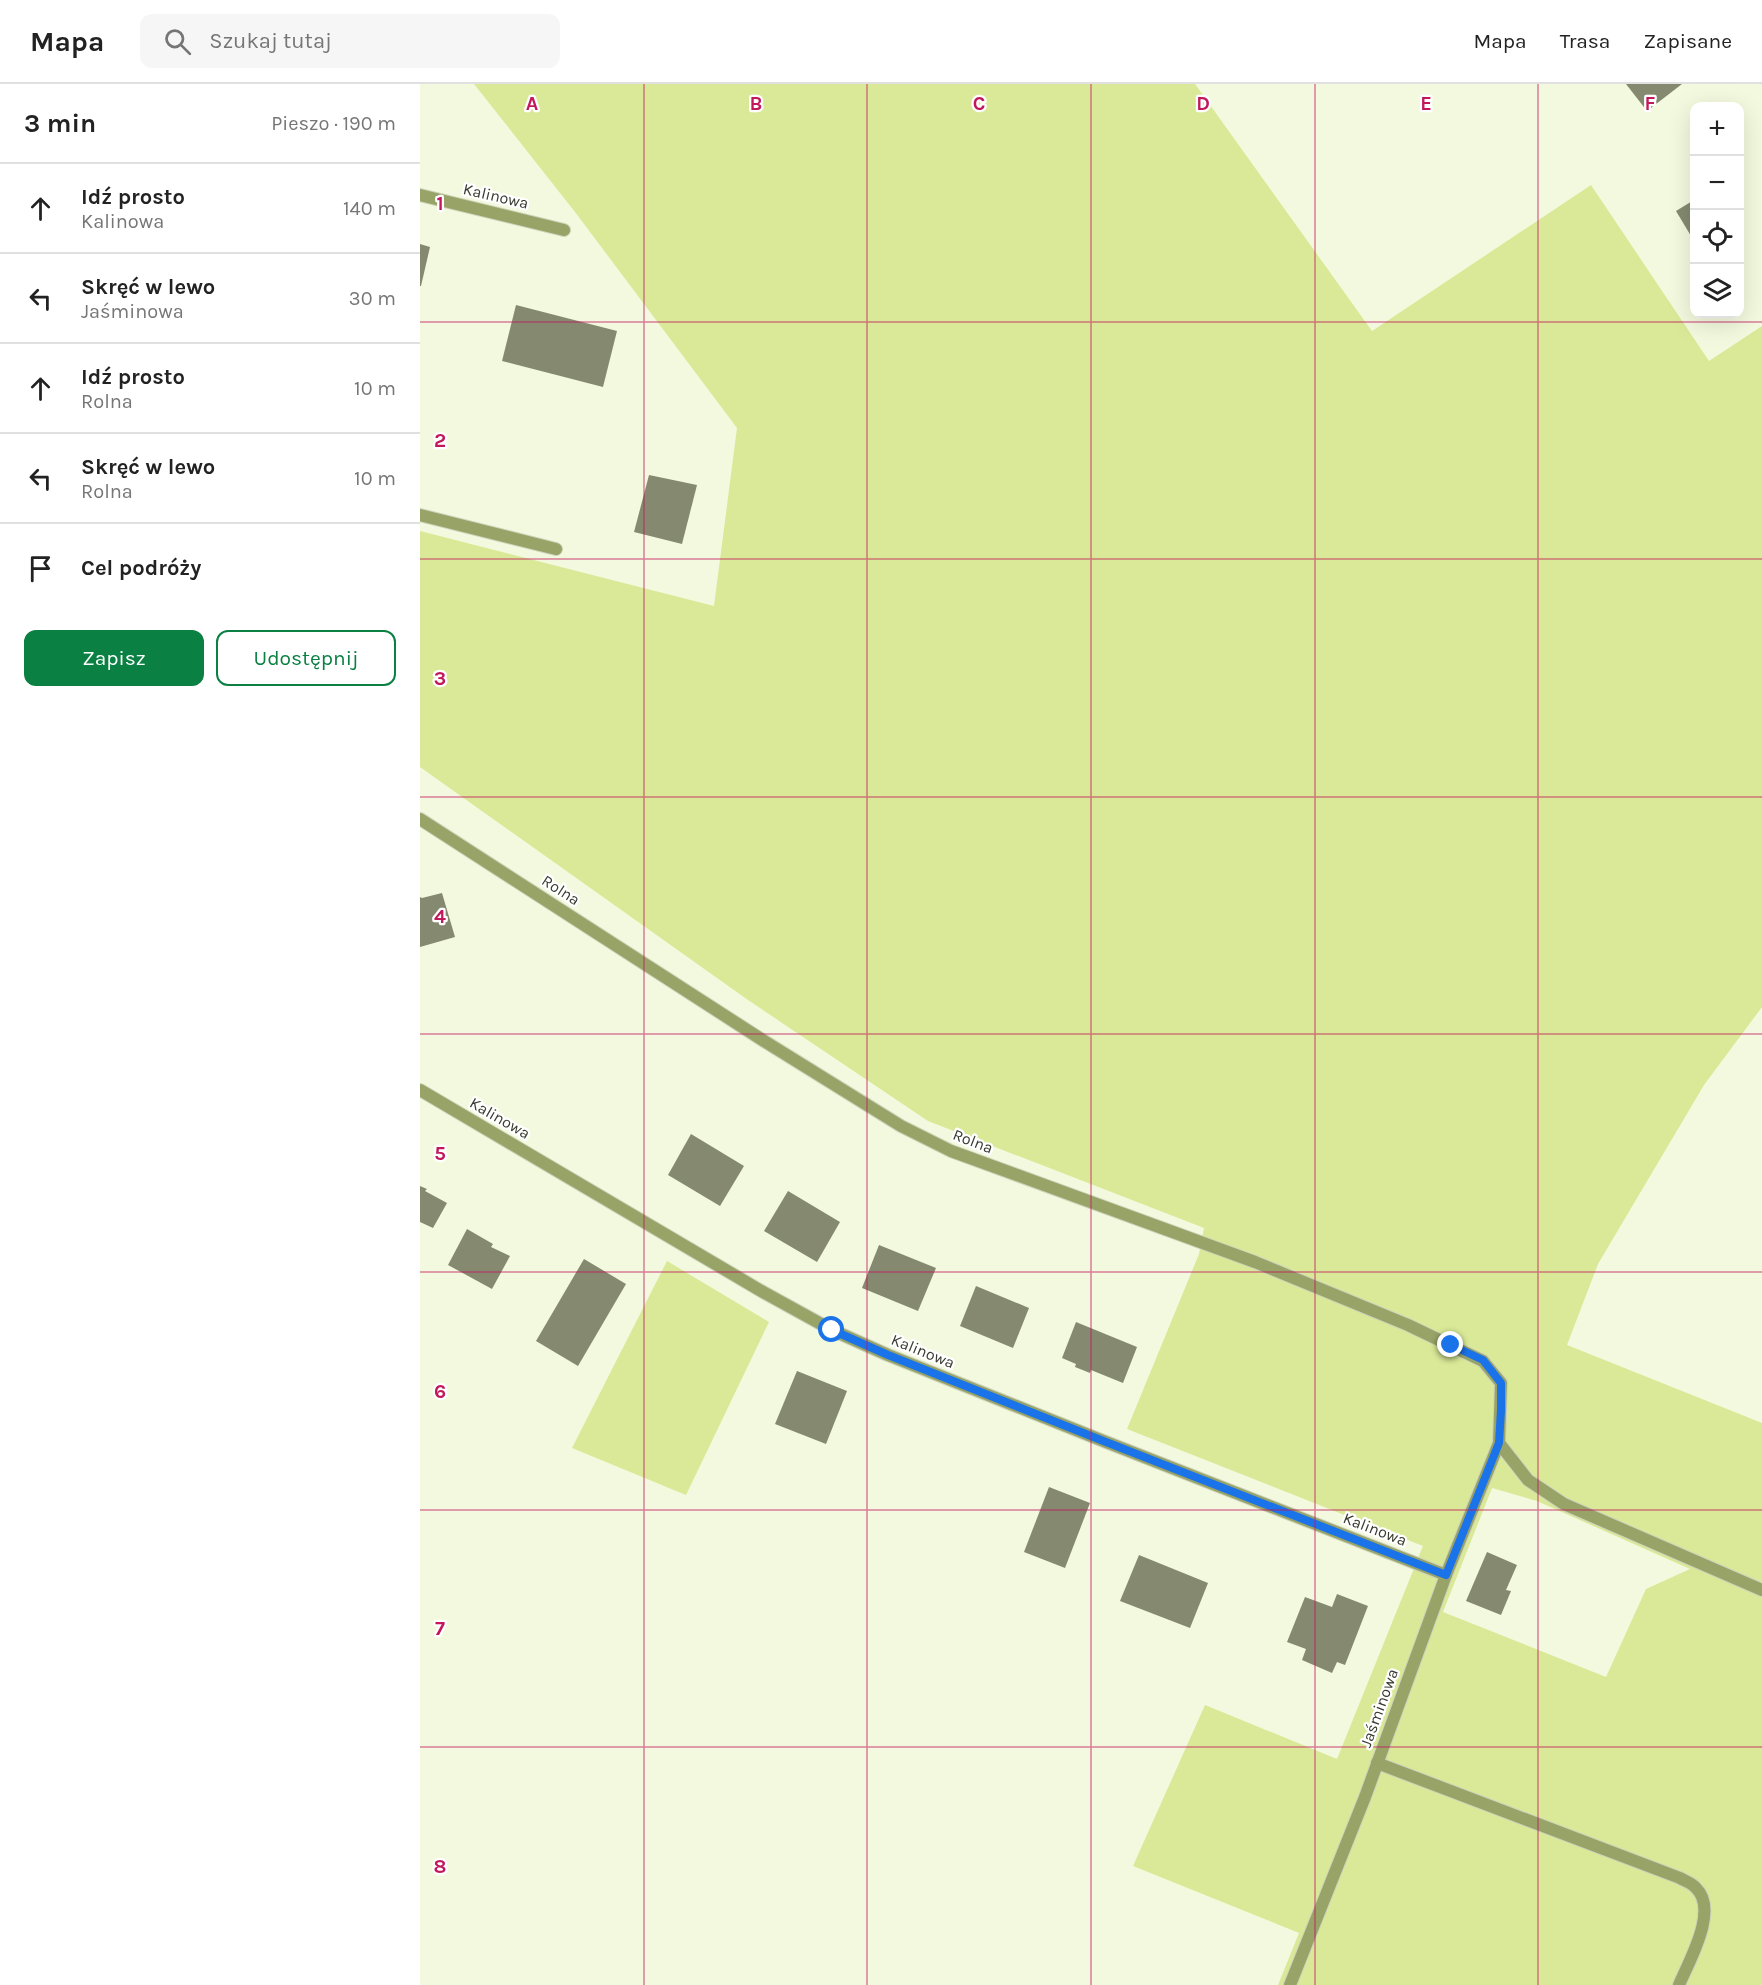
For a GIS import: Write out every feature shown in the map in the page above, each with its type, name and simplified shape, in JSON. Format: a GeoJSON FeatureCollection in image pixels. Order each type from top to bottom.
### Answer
{"type":"FeatureCollection","features":[{"type":"Feature","properties":{"kind":"street","name":"Kalinowa"},"geometry":{"type":"LineString","coordinates":[[420,195],[564,230]]}},
{"type":"Feature","properties":{"kind":"street"},"geometry":{"type":"LineString","coordinates":[[420,515],[556,549]]}},
{"type":"Feature","properties":{"kind":"street","name":"Rolna"},"geometry":{"type":"LineString","coordinates":[[420,819],[764,1041],[901,1126],[951,1151],[1255,1262],[1408,1325],[1483,1360],[1501,1383],[1499,1443]]}},
{"type":"Feature","properties":{"kind":"street","name":"Kalinowa"},"geometry":{"type":"LineString","coordinates":[[420,1090],[763,1292],[832,1330],[888,1355],[1106,1442],[1446,1575]]}},
{"type":"Feature","properties":{"kind":"street"},"geometry":{"type":"LineString","coordinates":[[1499,1443],[1528,1480],[1564,1504],[1762,1590]]}},
{"type":"Feature","properties":{"kind":"street","name":"Jaśminowa"},"geometry":{"type":"LineString","coordinates":[[1290,1985],[1377,1762],[1446,1575],[1499,1443]]}},
{"type":"Feature","properties":{"kind":"street"},"geometry":{"type":"LineString","coordinates":[[1377,1762],[1680,1878],[1696,1887],[1703,1898],[1705,1917],[1679,1985]]}},
{"type":"Feature","properties":{"kind":"green space"},"geometry":{"type":"Polygon","coordinates":[[[474,84],[1195,84],[1372,331],[1591,185],[1709,361],[1762,326],[1762,1007],[1704,1085],[1598,1264],[1567,1345],[1762,1423],[1762,1985],[1278,1985],[1299,1933],[1133,1866],[1205,1705],[1337,1759],[1423,1546],[1127,1429],[1199,1254],[1204,1228],[928,1121],[748,1000],[420,767],[420,531],[714,606],[737,428],[575,212],[474,84]],[[1492,1488],[1443,1612],[1606,1677],[1646,1589],[1690,1569],[1537,1501],[1492,1488]]]}},
{"type":"Feature","properties":{"kind":"green space"},"geometry":{"type":"Polygon","coordinates":[[[667,1261],[769,1322],[686,1495],[572,1448],[667,1261]]]}},
{"type":"Feature","properties":{"kind":"building"},"geometry":{"type":"Polygon","coordinates":[[[1626,84],[1682,84],[1647,111],[1626,84]]]}},
{"type":"Feature","properties":{"kind":"building"},"geometry":{"type":"Polygon","coordinates":[[[1690,202],[1690,234],[1676,211],[1690,202]]]}},
{"type":"Feature","properties":{"kind":"building"},"geometry":{"type":"Polygon","coordinates":[[[420,244],[430,247],[421,286],[420,286],[420,244]]]}},
{"type":"Feature","properties":{"kind":"building"},"geometry":{"type":"Polygon","coordinates":[[[516,305],[617,331],[603,387],[502,361],[516,305]]]}},
{"type":"Feature","properties":{"kind":"building"},"geometry":{"type":"Polygon","coordinates":[[[649,475],[697,485],[682,544],[634,532],[649,475]]]}},
{"type":"Feature","properties":{"kind":"building"},"geometry":{"type":"Polygon","coordinates":[[[442,893],[455,937],[420,947],[420,897],[442,893]]]}},
{"type":"Feature","properties":{"kind":"building"},"geometry":{"type":"Polygon","coordinates":[[[691,1134],[744,1166],[720,1206],[668,1175],[691,1134]]]}},
{"type":"Feature","properties":{"kind":"building"},"geometry":{"type":"Polygon","coordinates":[[[420,1186],[447,1203],[433,1228],[420,1222],[420,1186]]]}},
{"type":"Feature","properties":{"kind":"building"},"geometry":{"type":"Polygon","coordinates":[[[788,1191],[840,1222],[817,1262],[764,1231],[788,1191]]]}},
{"type":"Feature","properties":{"kind":"building"},"geometry":{"type":"Polygon","coordinates":[[[467,1229],[493,1244],[491,1247],[510,1256],[492,1289],[448,1265],[467,1229]]]}},
{"type":"Feature","properties":{"kind":"building"},"geometry":{"type":"Polygon","coordinates":[[[879,1245],[936,1268],[918,1311],[862,1288],[879,1245]]]}},
{"type":"Feature","properties":{"kind":"building"},"geometry":{"type":"Polygon","coordinates":[[[584,1259],[626,1284],[578,1366],[536,1341],[584,1259]]]}},
{"type":"Feature","properties":{"kind":"building"},"geometry":{"type":"Polygon","coordinates":[[[976,1286],[1029,1308],[1013,1348],[960,1326],[976,1286]]]}},
{"type":"Feature","properties":{"kind":"building"},"geometry":{"type":"Polygon","coordinates":[[[1076,1322],[1137,1347],[1123,1383],[1091,1370],[1090,1373],[1075,1367],[1076,1364],[1062,1358],[1076,1322]]]}},
{"type":"Feature","properties":{"kind":"building"},"geometry":{"type":"Polygon","coordinates":[[[797,1371],[847,1391],[826,1444],[775,1424],[797,1371]]]}},
{"type":"Feature","properties":{"kind":"building"},"geometry":{"type":"Polygon","coordinates":[[[1049,1487],[1090,1503],[1065,1568],[1024,1552],[1049,1487]]]}},
{"type":"Feature","properties":{"kind":"building"},"geometry":{"type":"Polygon","coordinates":[[[1487,1552],[1517,1565],[1506,1590],[1511,1591],[1501,1615],[1466,1601],[1487,1552]]]}},
{"type":"Feature","properties":{"kind":"building"},"geometry":{"type":"Polygon","coordinates":[[[1139,1555],[1208,1583],[1190,1628],[1120,1601],[1139,1555]]]}},
{"type":"Feature","properties":{"kind":"building"},"geometry":{"type":"Polygon","coordinates":[[[1337,1594],[1368,1606],[1345,1665],[1337,1662],[1332,1673],[1302,1660],[1306,1649],[1287,1642],[1305,1597],[1332,1607],[1337,1594]]]}},
{"type":"Feature","properties":{"kind":"route"},"geometry":{"type":"LineString","coordinates":[[832,1330],[888,1355],[1106,1442],[1446,1575],[1499,1443],[1501,1410],[1501,1383],[1483,1360],[1451,1345]]}}]}
